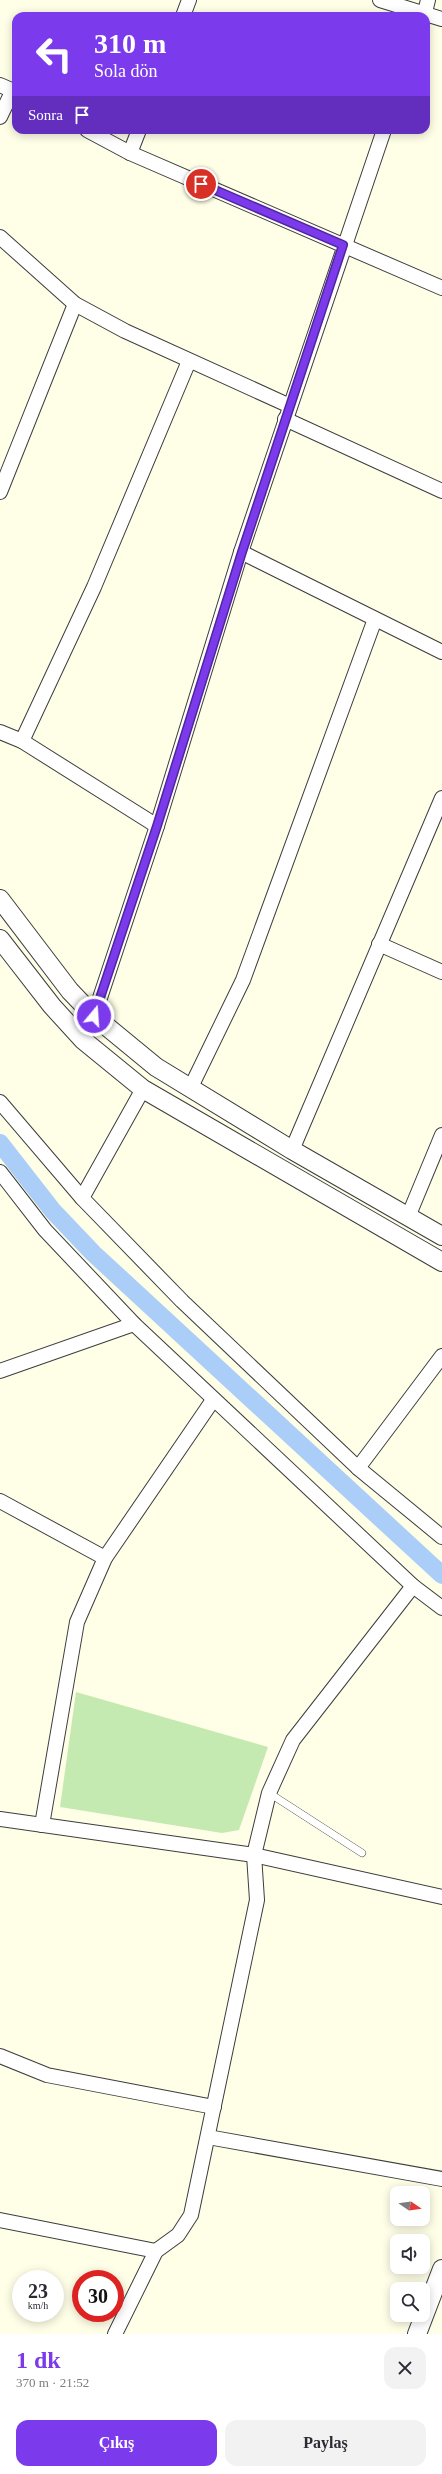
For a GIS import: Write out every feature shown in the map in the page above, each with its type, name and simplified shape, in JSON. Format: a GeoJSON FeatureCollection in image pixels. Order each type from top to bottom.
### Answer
{"type":"FeatureCollection","features":[{"type":"Feature","properties":{"kind":"street"},"geometry":{"type":"LineString","coordinates":[[184,12],[189,0]]}},
{"type":"Feature","properties":{"kind":"street"},"geometry":{"type":"LineString","coordinates":[[380,0],[415,12]]}},
{"type":"Feature","properties":{"kind":"street"},"geometry":{"type":"LineString","coordinates":[[425,12],[428,0]]}},
{"type":"Feature","properties":{"kind":"street"},"geometry":{"type":"LineString","coordinates":[[430,17],[442,20]]}},
{"type":"Feature","properties":{"kind":"street"},"geometry":{"type":"LineString","coordinates":[[0,118],[10,89]]}},
{"type":"Feature","properties":{"kind":"street"},"geometry":{"type":"LineString","coordinates":[[93,134],[130,154],[442,288]]}},
{"type":"Feature","properties":{"kind":"street"},"geometry":{"type":"LineString","coordinates":[[130,154],[138,134]]}},
{"type":"Feature","properties":{"kind":"street"},"geometry":{"type":"LineString","coordinates":[[94,1016],[157,826],[242,552],[343,245],[383,134]]}},
{"type":"Feature","properties":{"kind":"street"},"geometry":{"type":"LineString","coordinates":[[0,237],[74,304],[189,361],[442,491]]}},
{"type":"Feature","properties":{"kind":"street"},"geometry":{"type":"LineString","coordinates":[[0,492],[74,304]]}},
{"type":"Feature","properties":{"kind":"street"},"geometry":{"type":"LineString","coordinates":[[22,741],[94,587],[189,361]]}},
{"type":"Feature","properties":{"kind":"street"},"geometry":{"type":"LineString","coordinates":[[242,552],[442,652]]}},
{"type":"Feature","properties":{"kind":"street"},"geometry":{"type":"LineString","coordinates":[[190,1089],[242,980],[375,619]]}},
{"type":"Feature","properties":{"kind":"street"},"geometry":{"type":"LineString","coordinates":[[0,732],[22,741],[157,826]]}},
{"type":"Feature","properties":{"kind":"street"},"geometry":{"type":"LineString","coordinates":[[292,1150],[442,798]]}},
{"type":"Feature","properties":{"kind":"street"},"geometry":{"type":"LineString","coordinates":[[0,899],[70,991],[94,1016],[156,1067],[292,1150],[442,1236]]}},
{"type":"Feature","properties":{"kind":"street"},"geometry":{"type":"LineString","coordinates":[[0,939],[52,1006],[83,1040],[143,1089],[442,1262]]}},
{"type":"Feature","properties":{"kind":"street"},"geometry":{"type":"LineString","coordinates":[[379,944],[442,972]]}},
{"type":"Feature","properties":{"kind":"street"},"geometry":{"type":"LineString","coordinates":[[82,1198],[143,1089]]}},
{"type":"Feature","properties":{"kind":"street"},"geometry":{"type":"LineString","coordinates":[[0,1102],[82,1198],[182,1302],[358,1468],[442,1537]]}},
{"type":"Feature","properties":{"kind":"street"},"geometry":{"type":"LineString","coordinates":[[408,1216],[442,1135]]}},
{"type":"Feature","properties":{"kind":"street"},"geometry":{"type":"LineString","coordinates":[[0,1172],[45,1230],[134,1324],[213,1400],[413,1586],[442,1608]]}},
{"type":"Feature","properties":{"kind":"street"},"geometry":{"type":"LineString","coordinates":[[0,1370],[134,1324]]}},
{"type":"Feature","properties":{"kind":"street"},"geometry":{"type":"LineString","coordinates":[[358,1468],[442,1356]]}},
{"type":"Feature","properties":{"kind":"street"},"geometry":{"type":"LineString","coordinates":[[42,1825],[77,1622],[105,1558],[213,1400]]}},
{"type":"Feature","properties":{"kind":"street"},"geometry":{"type":"LineString","coordinates":[[0,1501],[105,1558]]}},
{"type":"Feature","properties":{"kind":"street"},"geometry":{"type":"LineString","coordinates":[[115,2334],[156,2252],[178,2235],[191,2215],[257,1900],[254,1855],[269,1793],[293,1740],[413,1586]]}},
{"type":"Feature","properties":{"kind":"street"},"geometry":{"type":"LineString","coordinates":[[0,1819],[254,1855],[442,1897]]}},
{"type":"Feature","properties":{"kind":"street"},"geometry":{"type":"LineString","coordinates":[[0,2056],[47,2075],[214,2107]]}},
{"type":"Feature","properties":{"kind":"street"},"geometry":{"type":"LineString","coordinates":[[208,2137],[442,2180]]}},
{"type":"Feature","properties":{"kind":"street"},"geometry":{"type":"LineString","coordinates":[[0,2220],[156,2252]]}},
{"type":"Feature","properties":{"kind":"street"},"geometry":{"type":"LineString","coordinates":[[417,2334],[442,2269]]}},
{"type":"Feature","properties":{"kind":"lane"},"geometry":{"type":"LineString","coordinates":[[269,1793],[362,1853]]}},
{"type":"Feature","properties":{"kind":"green space"},"geometry":{"type":"Polygon","coordinates":[[[76,1692],[268,1747],[239,1830],[222,1833],[60,1807],[76,1692]]]}},
{"type":"Feature","properties":{"kind":"waterway"},"geometry":{"type":"LineString","coordinates":[[0,1143],[53,1211],[93,1253],[442,1575]]}},
{"type":"Feature","properties":{"kind":"route"},"geometry":{"type":"LineString","coordinates":[[94,1016],[157,826],[285,418],[343,245],[201,184]]}}]}
